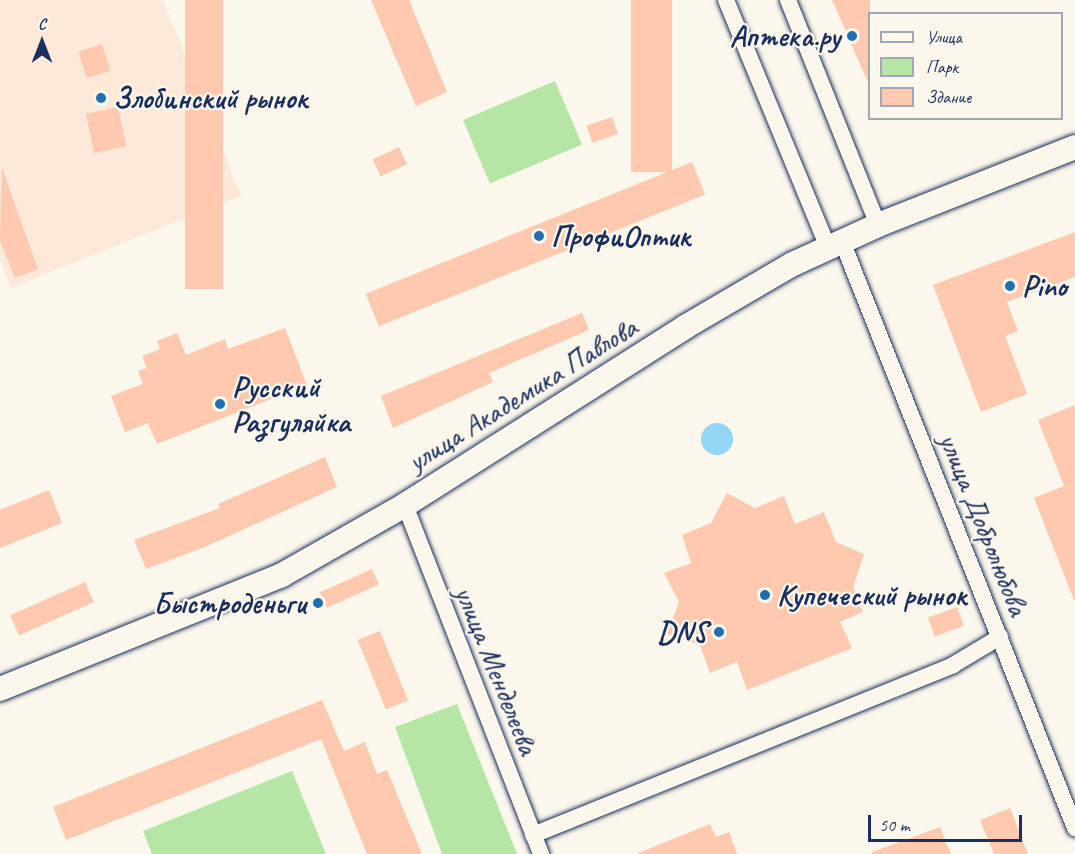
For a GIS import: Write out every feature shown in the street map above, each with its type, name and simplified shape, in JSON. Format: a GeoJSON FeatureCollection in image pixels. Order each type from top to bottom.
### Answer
{"type":"FeatureCollection","features":[{"type":"Feature","properties":{"kind":"main road","name":"улица Академика Павлова"},"geometry":{"type":"LineString","coordinates":[[0,688],[282,575],[405,506],[685,327],[835,244],[1075,147]]}},
{"type":"Feature","properties":{"kind":"street","name":"улица Добролюбова"},"geometry":{"type":"LineString","coordinates":[[726,0],[835,244],[1000,637],[1075,828]]}},
{"type":"Feature","properties":{"kind":"street"},"geometry":{"type":"LineString","coordinates":[[788,0],[878,225]]}},
{"type":"Feature","properties":{"kind":"street","name":"улица Менделеева"},"geometry":{"type":"LineString","coordinates":[[405,506],[541,854]]}},
{"type":"Feature","properties":{"kind":"street"},"geometry":{"type":"LineString","coordinates":[[533,835],[952,665],[1000,637]]}},
{"type":"Feature","properties":{"kind":"shaded area","name":"Злобинский рынок"},"geometry":{"type":"Polygon","coordinates":[[[0,0],[163,0],[241,196],[11,288],[0,260],[0,0]]]}},
{"type":"Feature","properties":{"kind":"green space"},"geometry":{"type":"Polygon","coordinates":[[[555,81],[582,145],[490,184],[463,120],[555,81]]]}},
{"type":"Feature","properties":{"kind":"green space"},"geometry":{"type":"Polygon","coordinates":[[[457,704],[517,854],[442,854],[395,727],[457,704]]]}},
{"type":"Feature","properties":{"kind":"green space"},"geometry":{"type":"Polygon","coordinates":[[[292,771],[326,854],[152,854],[143,831],[292,771]]]}},
{"type":"Feature","properties":{"kind":"water"},"geometry":{"type":"Polygon","coordinates":[[[717,423],[729,427],[733,439],[729,451],[717,455],[705,451],[701,439],[705,427],[717,423]]]}},
{"type":"Feature","properties":{"kind":"building"},"geometry":{"type":"Polygon","coordinates":[[[185,0],[223,0],[223,289],[185,289],[185,0]]]}},
{"type":"Feature","properties":{"kind":"building"},"geometry":{"type":"Polygon","coordinates":[[[371,0],[409,0],[447,92],[416,106],[371,0]]]}},
{"type":"Feature","properties":{"kind":"building"},"geometry":{"type":"Polygon","coordinates":[[[631,0],[672,0],[672,172],[631,172],[631,0]]]}},
{"type":"Feature","properties":{"kind":"building"},"geometry":{"type":"Polygon","coordinates":[[[832,0],[870,0],[868,82],[832,0]]]}},
{"type":"Feature","properties":{"kind":"building"},"geometry":{"type":"Polygon","coordinates":[[[102,44],[111,71],[87,78],[78,52],[102,44]]]}},
{"type":"Feature","properties":{"kind":"building"},"geometry":{"type":"Polygon","coordinates":[[[118,107],[126,146],[94,153],[86,114],[118,107]]]}},
{"type":"Feature","properties":{"kind":"building"},"geometry":{"type":"Polygon","coordinates":[[[612,117],[618,134],[592,143],[586,126],[612,117]]]}},
{"type":"Feature","properties":{"kind":"building"},"geometry":{"type":"Polygon","coordinates":[[[399,147],[407,164],[381,176],[373,159],[399,147]]]}},
{"type":"Feature","properties":{"kind":"building"},"geometry":{"type":"Polygon","coordinates":[[[692,162],[705,194],[379,326],[366,294],[692,162]]]}},
{"type":"Feature","properties":{"kind":"building"},"geometry":{"type":"Polygon","coordinates":[[[2,168],[38,269],[15,278],[0,241],[2,168]]]}},
{"type":"Feature","properties":{"kind":"building"},"geometry":{"type":"Polygon","coordinates":[[[1075,232],[1075,277],[1007,302],[1018,331],[1005,336],[1027,394],[981,412],[933,285],[1075,232]]]}},
{"type":"Feature","properties":{"kind":"building"},"geometry":{"type":"Polygon","coordinates":[[[582,313],[589,330],[489,373],[493,382],[393,428],[381,396],[582,313]]]}},
{"type":"Feature","properties":{"kind":"building"},"geometry":{"type":"Polygon","coordinates":[[[285,328],[307,385],[157,444],[148,423],[125,432],[111,396],[143,384],[138,371],[147,368],[142,356],[160,349],[157,341],[177,333],[186,355],[225,339],[228,349],[285,328]]]}},
{"type":"Feature","properties":{"kind":"building"},"geometry":{"type":"Polygon","coordinates":[[[1075,405],[1074,600],[1034,498],[1064,486],[1038,420],[1075,405]]]}},
{"type":"Feature","properties":{"kind":"building"},"geometry":{"type":"Polygon","coordinates":[[[325,457],[337,487],[205,547],[146,569],[134,540],[220,508],[218,504],[325,457]]]}},
{"type":"Feature","properties":{"kind":"building"},"geometry":{"type":"Polygon","coordinates":[[[49,490],[62,523],[0,548],[0,510],[49,490]]]}},
{"type":"Feature","properties":{"kind":"building","name":"Купеческий рынок"},"geometry":{"type":"Polygon","coordinates":[[[727,493],[755,508],[784,496],[795,524],[824,512],[836,542],[864,554],[853,587],[863,612],[840,622],[852,648],[747,690],[737,662],[710,673],[700,645],[667,634],[679,602],[664,573],[691,563],[682,535],[711,523],[727,493]]]}},
{"type":"Feature","properties":{"kind":"building"},"geometry":{"type":"Polygon","coordinates":[[[372,569],[379,585],[327,608],[320,592],[372,569]]]}},
{"type":"Feature","properties":{"kind":"building"},"geometry":{"type":"Polygon","coordinates":[[[85,582],[94,602],[19,635],[10,615],[85,582]]]}},
{"type":"Feature","properties":{"kind":"building"},"geometry":{"type":"Polygon","coordinates":[[[957,607],[964,626],[935,636],[928,618],[957,607]]]}},
{"type":"Feature","properties":{"kind":"building"},"geometry":{"type":"Polygon","coordinates":[[[380,631],[408,701],[386,710],[358,640],[380,631]]]}},
{"type":"Feature","properties":{"kind":"building"},"geometry":{"type":"Polygon","coordinates":[[[322,700],[344,751],[365,742],[377,774],[387,770],[422,854],[367,854],[321,739],[66,840],[53,807],[322,700]]]}},
{"type":"Feature","properties":{"kind":"building"},"geometry":{"type":"Polygon","coordinates":[[[1010,808],[1028,854],[994,854],[980,820],[1010,808]]]}},
{"type":"Feature","properties":{"kind":"building"},"geometry":{"type":"Polygon","coordinates":[[[710,824],[716,837],[729,832],[737,854],[636,854],[710,824]]]}},
{"type":"Feature","properties":{"kind":"building"},"geometry":{"type":"Polygon","coordinates":[[[940,827],[951,854],[872,854],[872,852],[940,827]]]}},
{"type":"Feature","properties":{"kind":"place","name":"Аптека.ру"},"geometry":{"type":"Point","coordinates":[852,36]}},
{"type":"Feature","properties":{"kind":"place","name":"Злобинский рынок"},"geometry":{"type":"Point","coordinates":[101,98]}},
{"type":"Feature","properties":{"kind":"place","name":"ПрофиОптик"},"geometry":{"type":"Point","coordinates":[539,236]}},
{"type":"Feature","properties":{"kind":"place","name":"Pino"},"geometry":{"type":"Point","coordinates":[1010,286]}},
{"type":"Feature","properties":{"kind":"place","name":"Русский Разгуляйка"},"geometry":{"type":"Point","coordinates":[220,404]}},
{"type":"Feature","properties":{"kind":"place","name":"Купеческий рынок"},"geometry":{"type":"Point","coordinates":[765,595]}},
{"type":"Feature","properties":{"kind":"place","name":"Быстроденьги"},"geometry":{"type":"Point","coordinates":[318,603]}},
{"type":"Feature","properties":{"kind":"place","name":"DNS"},"geometry":{"type":"Point","coordinates":[719,632]}}]}
